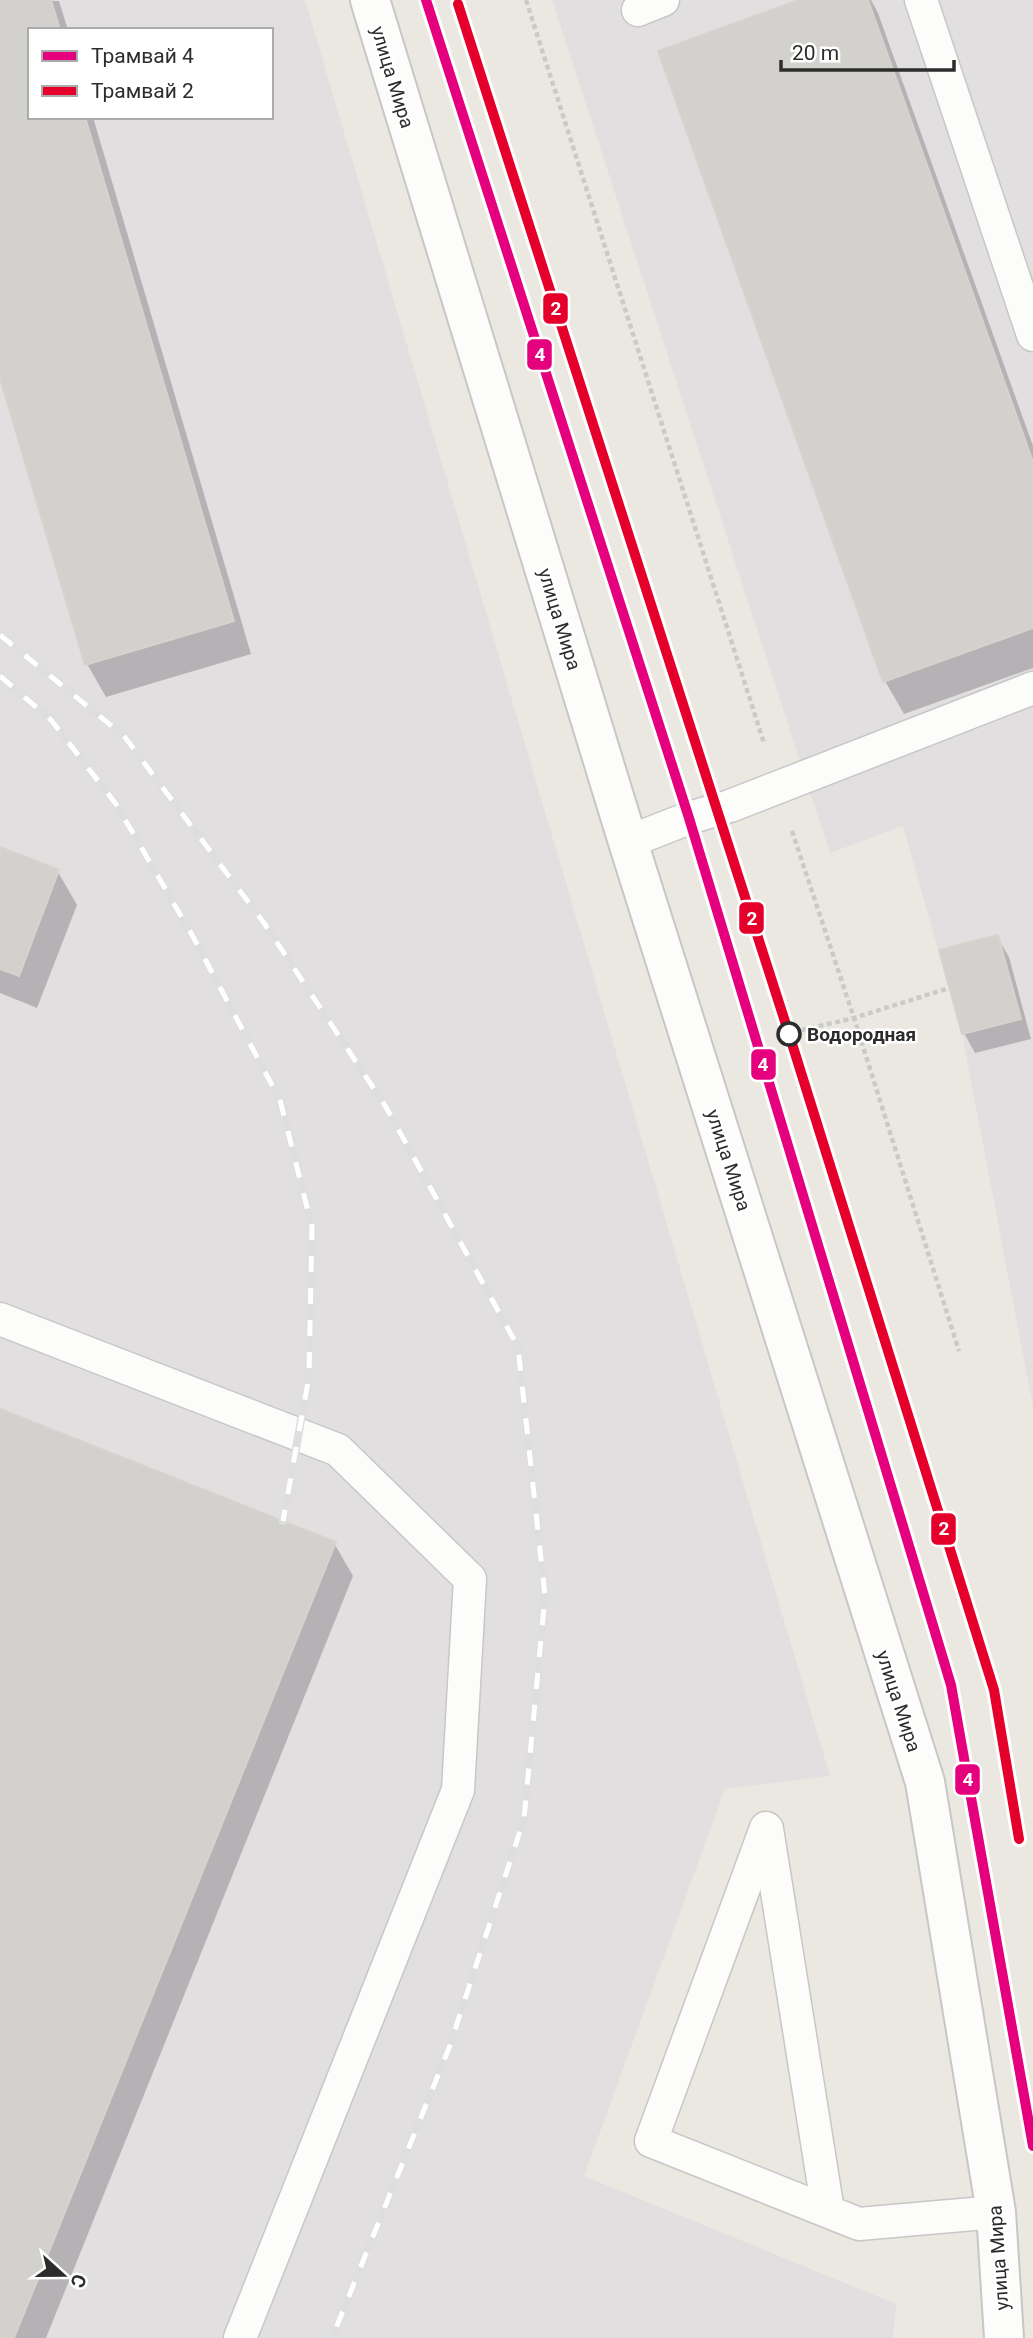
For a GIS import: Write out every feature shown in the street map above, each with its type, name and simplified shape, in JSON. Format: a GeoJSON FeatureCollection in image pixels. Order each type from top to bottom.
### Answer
{"type":"FeatureCollection","features":[{"type":"Feature","properties":{"kind":"main road","name":"улица Мира"},"geometry":{"type":"LineString","coordinates":[[370,0],[628,842],[925,1782],[996,2212],[1004,2338]]}},
{"type":"Feature","properties":{"kind":"lane"},"geometry":{"type":"LineString","coordinates":[[921,0],[1033,335]]}},
{"type":"Feature","properties":{"kind":"lane"},"geometry":{"type":"LineString","coordinates":[[628,842],[1033,688]]}},
{"type":"Feature","properties":{"kind":"lane"},"geometry":{"type":"LineString","coordinates":[[0,1319],[338,1450],[470,1579],[458,1790],[240,2338]]}},
{"type":"Feature","properties":{"kind":"lane"},"geometry":{"type":"LineString","coordinates":[[828,2211],[766,1828],[651,2141],[859,2224],[996,2212]]}},
{"type":"Feature","properties":{"kind":"path"},"geometry":{"type":"LineString","coordinates":[[526,0],[959,1351]]}},
{"type":"Feature","properties":{"kind":"path"},"geometry":{"type":"LineString","coordinates":[[802,1030],[854,1018],[950,988]]}},
{"type":"Feature","properties":{"kind":"shaded area"},"geometry":{"type":"Polygon","coordinates":[[[0,0],[305,0],[830,1776],[725,1789],[584,2176],[896,2304],[893,2338],[0,2338],[0,0]]]}},
{"type":"Feature","properties":{"kind":"shaded area"},"geometry":{"type":"Polygon","coordinates":[[[552,0],[1033,0],[1033,1407],[962,1034],[903,826],[830,853],[552,0]]]}},
{"type":"Feature","properties":{"kind":"building"},"geometry":{"type":"Polygon","coordinates":[[[0,0],[51,0],[59,28],[28,28],[28,119],[86,119],[234,621],[85,665],[0,378],[0,0]]]}},
{"type":"Feature","properties":{"kind":"building"},"geometry":{"type":"Polygon","coordinates":[[[799,0],[868,0],[1033,462],[1033,628],[883,682],[658,51],[799,0]]]}},
{"type":"Feature","properties":{"kind":"building"},"geometry":{"type":"Polygon","coordinates":[[[0,847],[59,870],[19,976],[0,969],[0,847]]]}},
{"type":"Feature","properties":{"kind":"building"},"geometry":{"type":"Polygon","coordinates":[[[998,935],[1021,1019],[962,1034],[939,950],[998,935]]]}},
{"type":"Feature","properties":{"kind":"building"},"geometry":{"type":"Polygon","coordinates":[[[0,1409],[336,1542],[14,2338],[0,2338],[0,1409]]]}},
{"type":"Feature","properties":{"kind":"railway"},"geometry":{"type":"LineString","coordinates":[[0,635],[124,736],[264,923],[386,1107],[518,1347],[545,1596],[524,1819],[449,2048],[332,2338]]}},
{"type":"Feature","properties":{"kind":"railway"},"geometry":{"type":"LineString","coordinates":[[0,676],[51,720],[116,804],[191,933],[280,1100],[312,1227],[309,1376],[283,1521]]}},
{"type":"Feature","properties":{"kind":"tram line","name":"4"},"geometry":{"type":"LineString","coordinates":[[426,0],[689,818],[951,1685],[1033,2146]]}},
{"type":"Feature","properties":{"kind":"tram line","name":"2"},"geometry":{"type":"LineString","coordinates":[[458,4],[789,1034],[994,1690],[1019,1839]]}},
{"type":"Feature","properties":{"kind":"place","name":"Водородная"},"geometry":{"type":"Point","coordinates":[789,1034]}}]}
